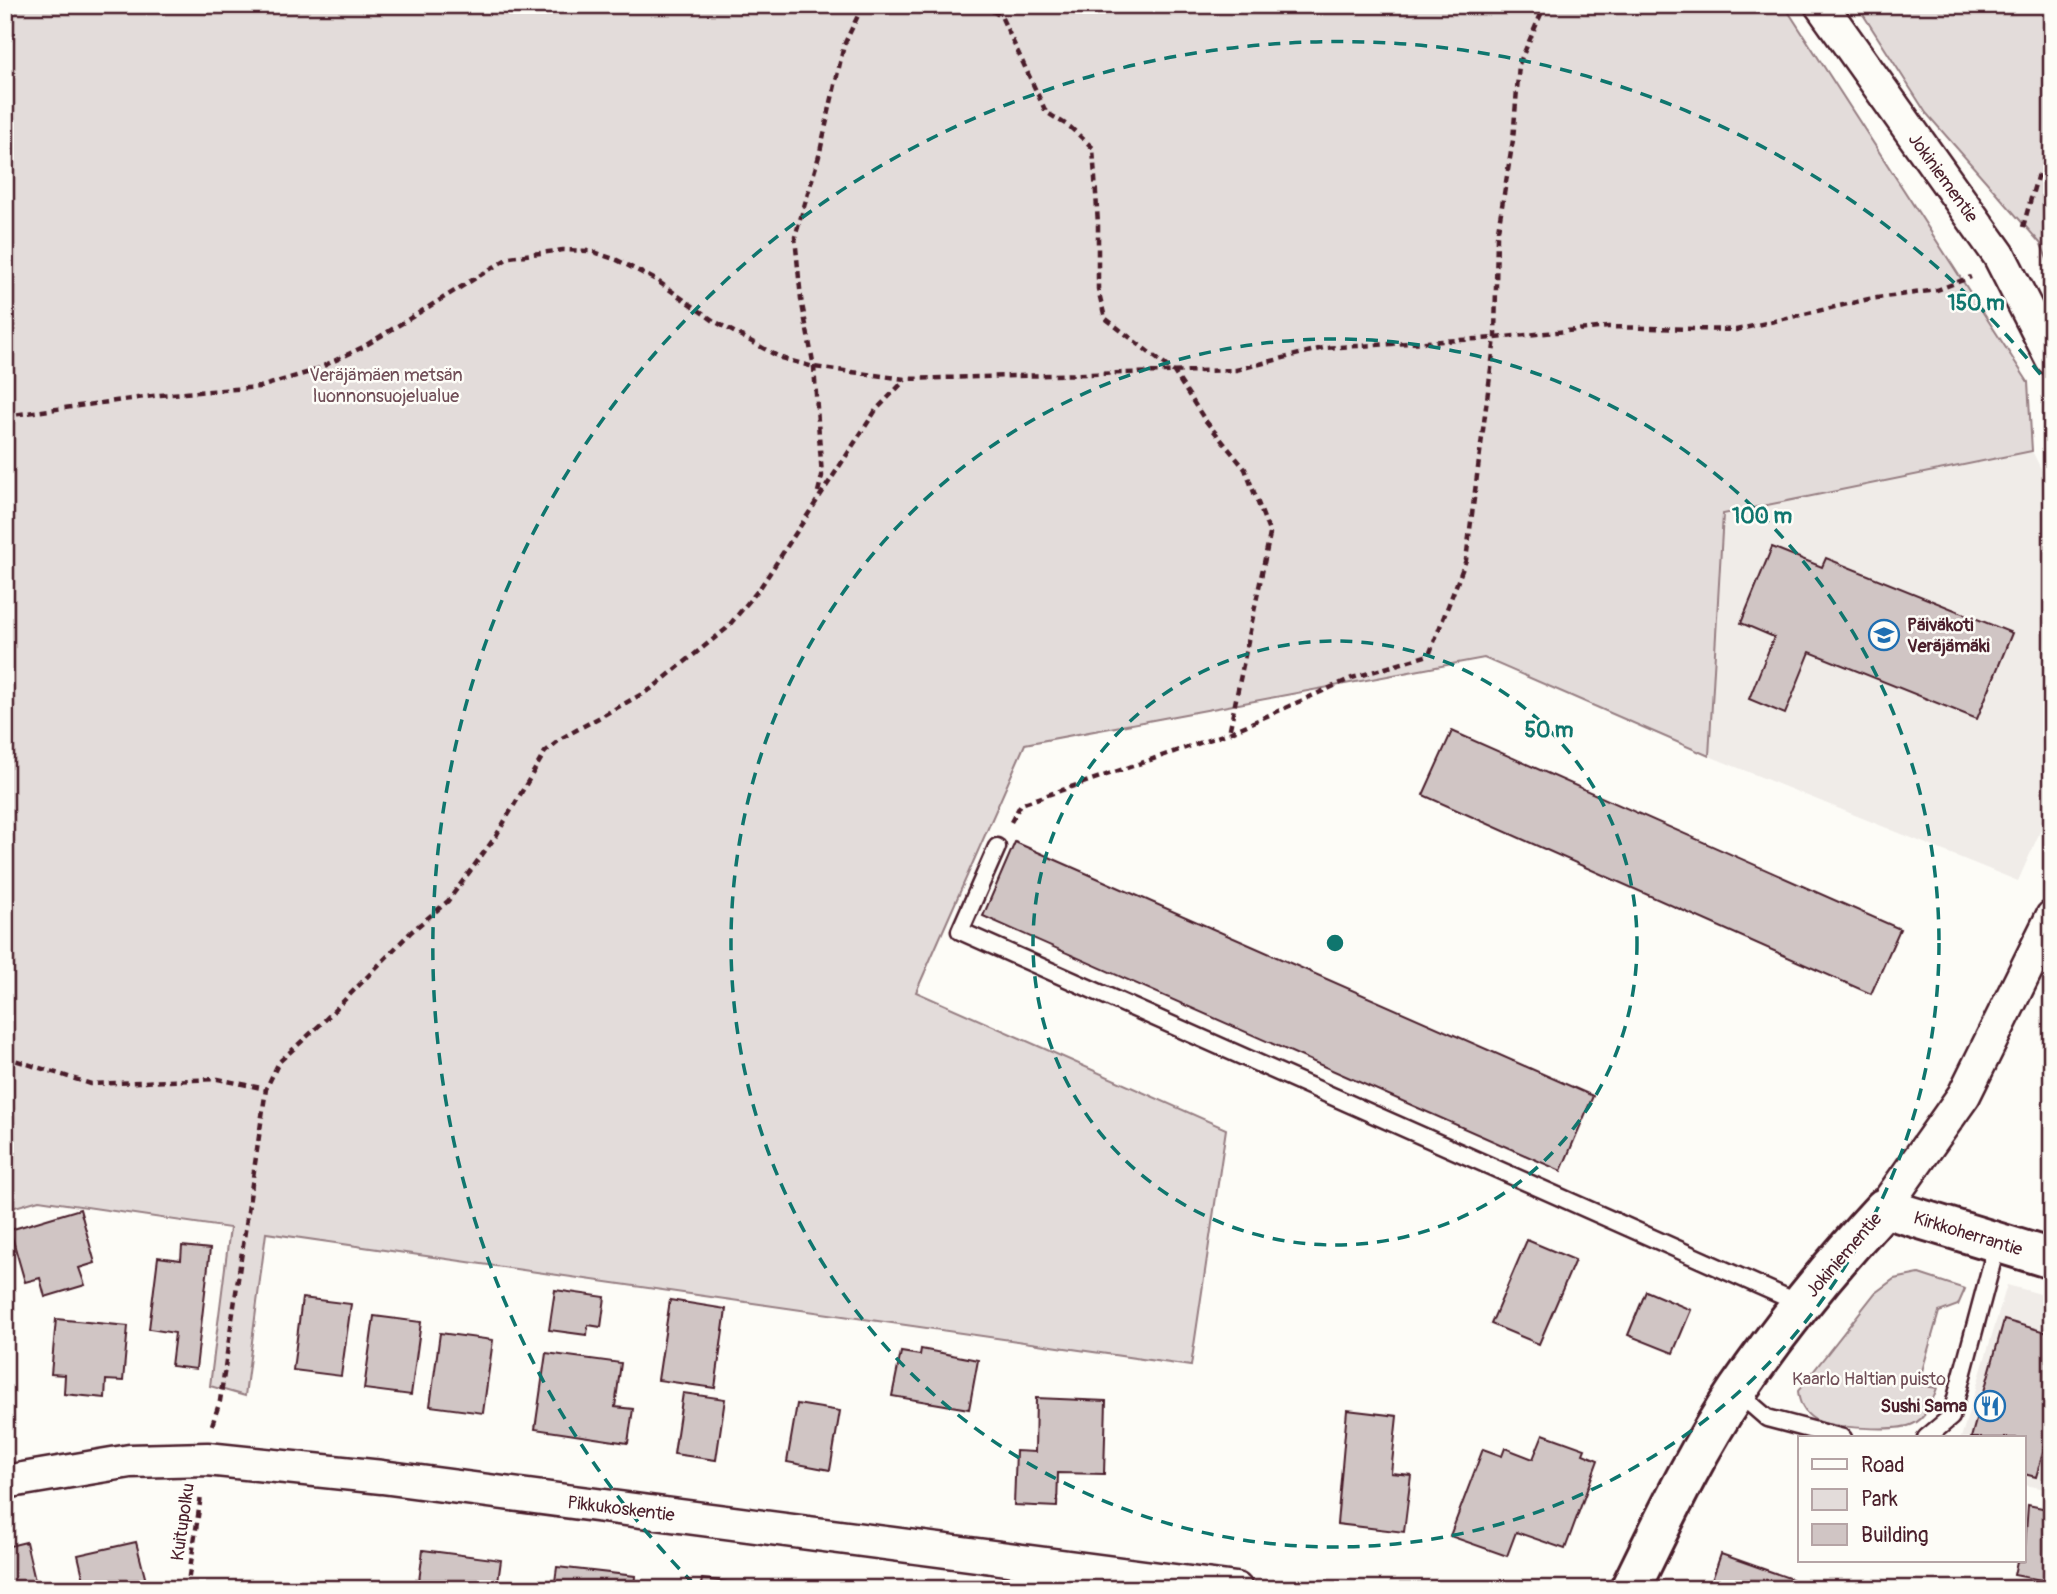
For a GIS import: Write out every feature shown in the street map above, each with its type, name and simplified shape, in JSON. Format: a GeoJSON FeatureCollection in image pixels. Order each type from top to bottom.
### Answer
{"type":"FeatureCollection","features":[{"type":"Feature","properties":{"kind":"street","name":"Jokiniementie"},"geometry":{"type":"LineString","coordinates":[[1821,5],[1999,255],[2052,359]]}},
{"type":"Feature","properties":{"kind":"street","name":"Jokiniementie"},"geometry":{"type":"LineString","coordinates":[[1630,1589],[1681,1486],[1737,1392],[1835,1261],[1884,1208],[1964,1095],[2052,917]]}},
{"type":"Feature","properties":{"kind":"street","name":"Kirkkoherrantie"},"geometry":{"type":"LineString","coordinates":[[1884,1208],[2052,1259]]}},
{"type":"Feature","properties":{"kind":"street","name":"Pikkukoskentie"},"geometry":{"type":"LineString","coordinates":[[5,1482],[130,1461],[207,1459],[382,1476],[1236,1589]]}},
{"type":"Feature","properties":{"kind":"lane"},"geometry":{"type":"LineString","coordinates":[[997,847],[960,931],[1801,1304]]}},
{"type":"Feature","properties":{"kind":"lane"},"geometry":{"type":"LineString","coordinates":[[1928,1436],[1951,1417],[1997,1244]]}},
{"type":"Feature","properties":{"kind":"lane"},"geometry":{"type":"LineString","coordinates":[[1737,1392],[1767,1418],[1835,1436]]}},
{"type":"Feature","properties":{"kind":"path"},"geometry":{"type":"LineString","coordinates":[[5,15],[24,5]]}},
{"type":"Feature","properties":{"kind":"path"},"geometry":{"type":"LineString","coordinates":[[816,499],[822,476],[814,367],[801,299],[795,237],[820,156],[844,45],[863,5]]}},
{"type":"Feature","properties":{"kind":"path"},"geometry":{"type":"LineString","coordinates":[[982,5],[1001,16],[1046,112],[1070,127],[1093,148],[1098,224],[1098,289],[1105,318],[1174,372],[1205,420],[1245,468],[1270,534],[1229,733]]}},
{"type":"Feature","properties":{"kind":"path"},"geometry":{"type":"LineString","coordinates":[[997,847],[1021,804],[1229,733],[1352,677],[1429,655],[1466,560],[1495,338],[1497,236],[1513,140],[1519,64],[1545,5]]}},
{"type":"Feature","properties":{"kind":"path"},"geometry":{"type":"LineString","coordinates":[[2023,229],[2037,177],[2052,165]]}},
{"type":"Feature","properties":{"kind":"path"},"geometry":{"type":"LineString","coordinates":[[5,416],[160,396],[260,387],[313,371],[363,347],[510,257],[563,250],[591,251],[617,260],[656,280],[749,342],[781,358],[814,367],[905,379],[1236,370],[1323,348],[1495,338],[1608,327],[1736,330],[1868,299],[1937,289],[1970,278]]}},
{"type":"Feature","properties":{"kind":"path","name":"Kuitupolku"},"geometry":{"type":"LineString","coordinates":[[187,1589],[209,1433],[220,1401],[266,1089],[271,1074],[285,1054],[322,1023],[411,932],[448,901],[496,836],[545,752],[562,738],[651,689],[698,655],[726,629],[760,589],[876,410],[905,379]]}},
{"type":"Feature","properties":{"kind":"path"},"geometry":{"type":"LineString","coordinates":[[5,1057],[91,1084],[218,1079],[266,1089]]}},
{"type":"Feature","properties":{"kind":"shaded area","name":"Päiväkoti Veräjämäki"},"geometry":{"type":"Polygon","coordinates":[[[2032,451],[2052,491],[2052,805],[2018,881],[1709,756],[1722,514],[2032,451]]]}},
{"type":"Feature","properties":{"kind":"shaded area"},"geometry":{"type":"Polygon","coordinates":[[[2007,1285],[2052,1297],[2052,1490],[2025,1485],[2025,1436],[1962,1436],[2007,1285]]]}},
{"type":"Feature","properties":{"kind":"green space","name":"Veräjämäen metsän luonnonsuojelualue"},"geometry":{"type":"Polygon","coordinates":[[[5,5],[1784,5],[2028,382],[2032,451],[1723,514],[1709,756],[1484,658],[1025,744],[916,992],[1226,1129],[1191,1366],[266,1233],[245,1396],[210,1386],[230,1228],[39,1200],[5,1210],[5,5]]]}},
{"type":"Feature","properties":{"kind":"green space"},"geometry":{"type":"Polygon","coordinates":[[[1857,5],[2052,5],[2052,271],[2041,244],[1926,113],[1857,5]]]}},
{"type":"Feature","properties":{"kind":"green space","name":"Kaarlo Haltian puisto"},"geometry":{"type":"Polygon","coordinates":[[[1919,1274],[1965,1289],[1958,1305],[1939,1312],[1918,1385],[1937,1388],[1925,1413],[1913,1424],[1893,1428],[1848,1427],[1810,1417],[1803,1407],[1798,1391],[1875,1293],[1894,1279],[1919,1274]]]}},
{"type":"Feature","properties":{"kind":"building"},"geometry":{"type":"Polygon","coordinates":[[[1772,547],[1822,567],[1826,558],[2012,633],[1977,719],[1810,652],[1785,714],[1749,699],[1774,637],[1741,623],[1772,547]]]}},
{"type":"Feature","properties":{"kind":"building"},"geometry":{"type":"Polygon","coordinates":[[[1452,731],[1900,929],[1871,994],[1423,795],[1452,731]]]}},
{"type":"Feature","properties":{"kind":"building"},"geometry":{"type":"Polygon","coordinates":[[[1015,842],[1593,1096],[1561,1171],[983,916],[1015,842]]]}},
{"type":"Feature","properties":{"kind":"building"},"geometry":{"type":"Polygon","coordinates":[[[80,1209],[95,1263],[79,1268],[85,1285],[45,1297],[40,1278],[25,1282],[10,1230],[80,1209]]]}},
{"type":"Feature","properties":{"kind":"building"},"geometry":{"type":"Polygon","coordinates":[[[1527,1240],[1575,1260],[1539,1344],[1491,1324],[1527,1240]]]}},
{"type":"Feature","properties":{"kind":"building"},"geometry":{"type":"Polygon","coordinates":[[[182,1246],[210,1249],[196,1369],[171,1366],[175,1333],[149,1329],[158,1257],[181,1260],[182,1246]]]}},
{"type":"Feature","properties":{"kind":"building"},"geometry":{"type":"Polygon","coordinates":[[[555,1290],[605,1297],[601,1327],[588,1325],[587,1335],[549,1330],[555,1290]]]}},
{"type":"Feature","properties":{"kind":"building"},"geometry":{"type":"Polygon","coordinates":[[[1646,1291],[1691,1310],[1673,1353],[1628,1335],[1646,1291]]]}},
{"type":"Feature","properties":{"kind":"building"},"geometry":{"type":"Polygon","coordinates":[[[302,1298],[351,1304],[341,1376],[293,1370],[302,1298]]]}},
{"type":"Feature","properties":{"kind":"building"},"geometry":{"type":"Polygon","coordinates":[[[670,1300],[726,1309],[715,1388],[658,1380],[670,1300]]]}},
{"type":"Feature","properties":{"kind":"building"},"geometry":{"type":"Polygon","coordinates":[[[374,1316],[421,1322],[411,1395],[364,1389],[374,1316]]]}},
{"type":"Feature","properties":{"kind":"building"},"geometry":{"type":"Polygon","coordinates":[[[56,1319],[128,1326],[123,1381],[106,1380],[105,1398],[64,1394],[65,1375],[51,1374],[56,1319]]]}},
{"type":"Feature","properties":{"kind":"building"},"geometry":{"type":"Polygon","coordinates":[[[2004,1320],[2052,1334],[2052,1421],[2036,1477],[2025,1474],[2025,1436],[1972,1436],[2004,1320]]]}},
{"type":"Feature","properties":{"kind":"building"},"geometry":{"type":"Polygon","coordinates":[[[440,1333],[493,1340],[483,1413],[430,1406],[440,1333]]]}},
{"type":"Feature","properties":{"kind":"building"},"geometry":{"type":"Polygon","coordinates":[[[921,1349],[978,1360],[969,1409],[892,1396],[901,1352],[920,1355],[921,1349]]]}},
{"type":"Feature","properties":{"kind":"building"},"geometry":{"type":"Polygon","coordinates":[[[546,1353],[621,1363],[615,1407],[633,1409],[628,1443],[535,1429],[546,1353]]]}},
{"type":"Feature","properties":{"kind":"building"},"geometry":{"type":"Polygon","coordinates":[[[683,1393],[725,1399],[716,1460],[674,1454],[683,1393]]]}},
{"type":"Feature","properties":{"kind":"building"},"geometry":{"type":"Polygon","coordinates":[[[1036,1398],[1106,1401],[1104,1474],[1058,1473],[1057,1507],[1014,1505],[1016,1451],[1035,1452],[1036,1398]]]}},
{"type":"Feature","properties":{"kind":"building"},"geometry":{"type":"Polygon","coordinates":[[[797,1404],[840,1411],[830,1470],[787,1462],[797,1404]]]}},
{"type":"Feature","properties":{"kind":"building"},"geometry":{"type":"Polygon","coordinates":[[[1347,1410],[1397,1416],[1391,1473],[1411,1475],[1404,1532],[1337,1524],[1347,1410]]]}},
{"type":"Feature","properties":{"kind":"building"},"geometry":{"type":"Polygon","coordinates":[[[1543,1434],[1585,1449],[1583,1454],[1598,1460],[1565,1549],[1516,1532],[1507,1556],[1450,1536],[1483,1449],[1502,1456],[1505,1448],[1533,1459],[1543,1434]]]}},
{"type":"Feature","properties":{"kind":"building"},"geometry":{"type":"Polygon","coordinates":[[[2028,1505],[2052,1510],[2052,1582],[2014,1575],[2017,1562],[2025,1562],[2028,1505]]]}},
{"type":"Feature","properties":{"kind":"building"},"geometry":{"type":"Polygon","coordinates":[[[26,1542],[37,1589],[5,1589],[5,1547],[26,1542]]]}},
{"type":"Feature","properties":{"kind":"building"},"geometry":{"type":"Polygon","coordinates":[[[136,1542],[148,1589],[86,1589],[78,1555],[136,1542]]]}},
{"type":"Feature","properties":{"kind":"building"},"geometry":{"type":"Polygon","coordinates":[[[423,1550],[501,1560],[497,1589],[418,1589],[423,1550]]]}},
{"type":"Feature","properties":{"kind":"building"},"geometry":{"type":"Polygon","coordinates":[[[1721,1554],[1792,1579],[1788,1589],[1709,1589],[1721,1554]]]}},
{"type":"Feature","properties":{"kind":"building"},"geometry":{"type":"Polygon","coordinates":[[[557,1567],[635,1576],[634,1589],[554,1589],[557,1567]]]}},
{"type":"Feature","properties":{"kind":"building"},"geometry":{"type":"Polygon","coordinates":[[[702,1579],[780,1588],[780,1589],[700,1589],[702,1579]]]}},
{"type":"Feature","properties":{"kind":"place","name":"Päiväkoti Veräjämäki"},"geometry":{"type":"Point","coordinates":[1884,635]}},
{"type":"Feature","properties":{"kind":"place","name":"Sushi Sama"},"geometry":{"type":"Point","coordinates":[1990,1406]}}]}
